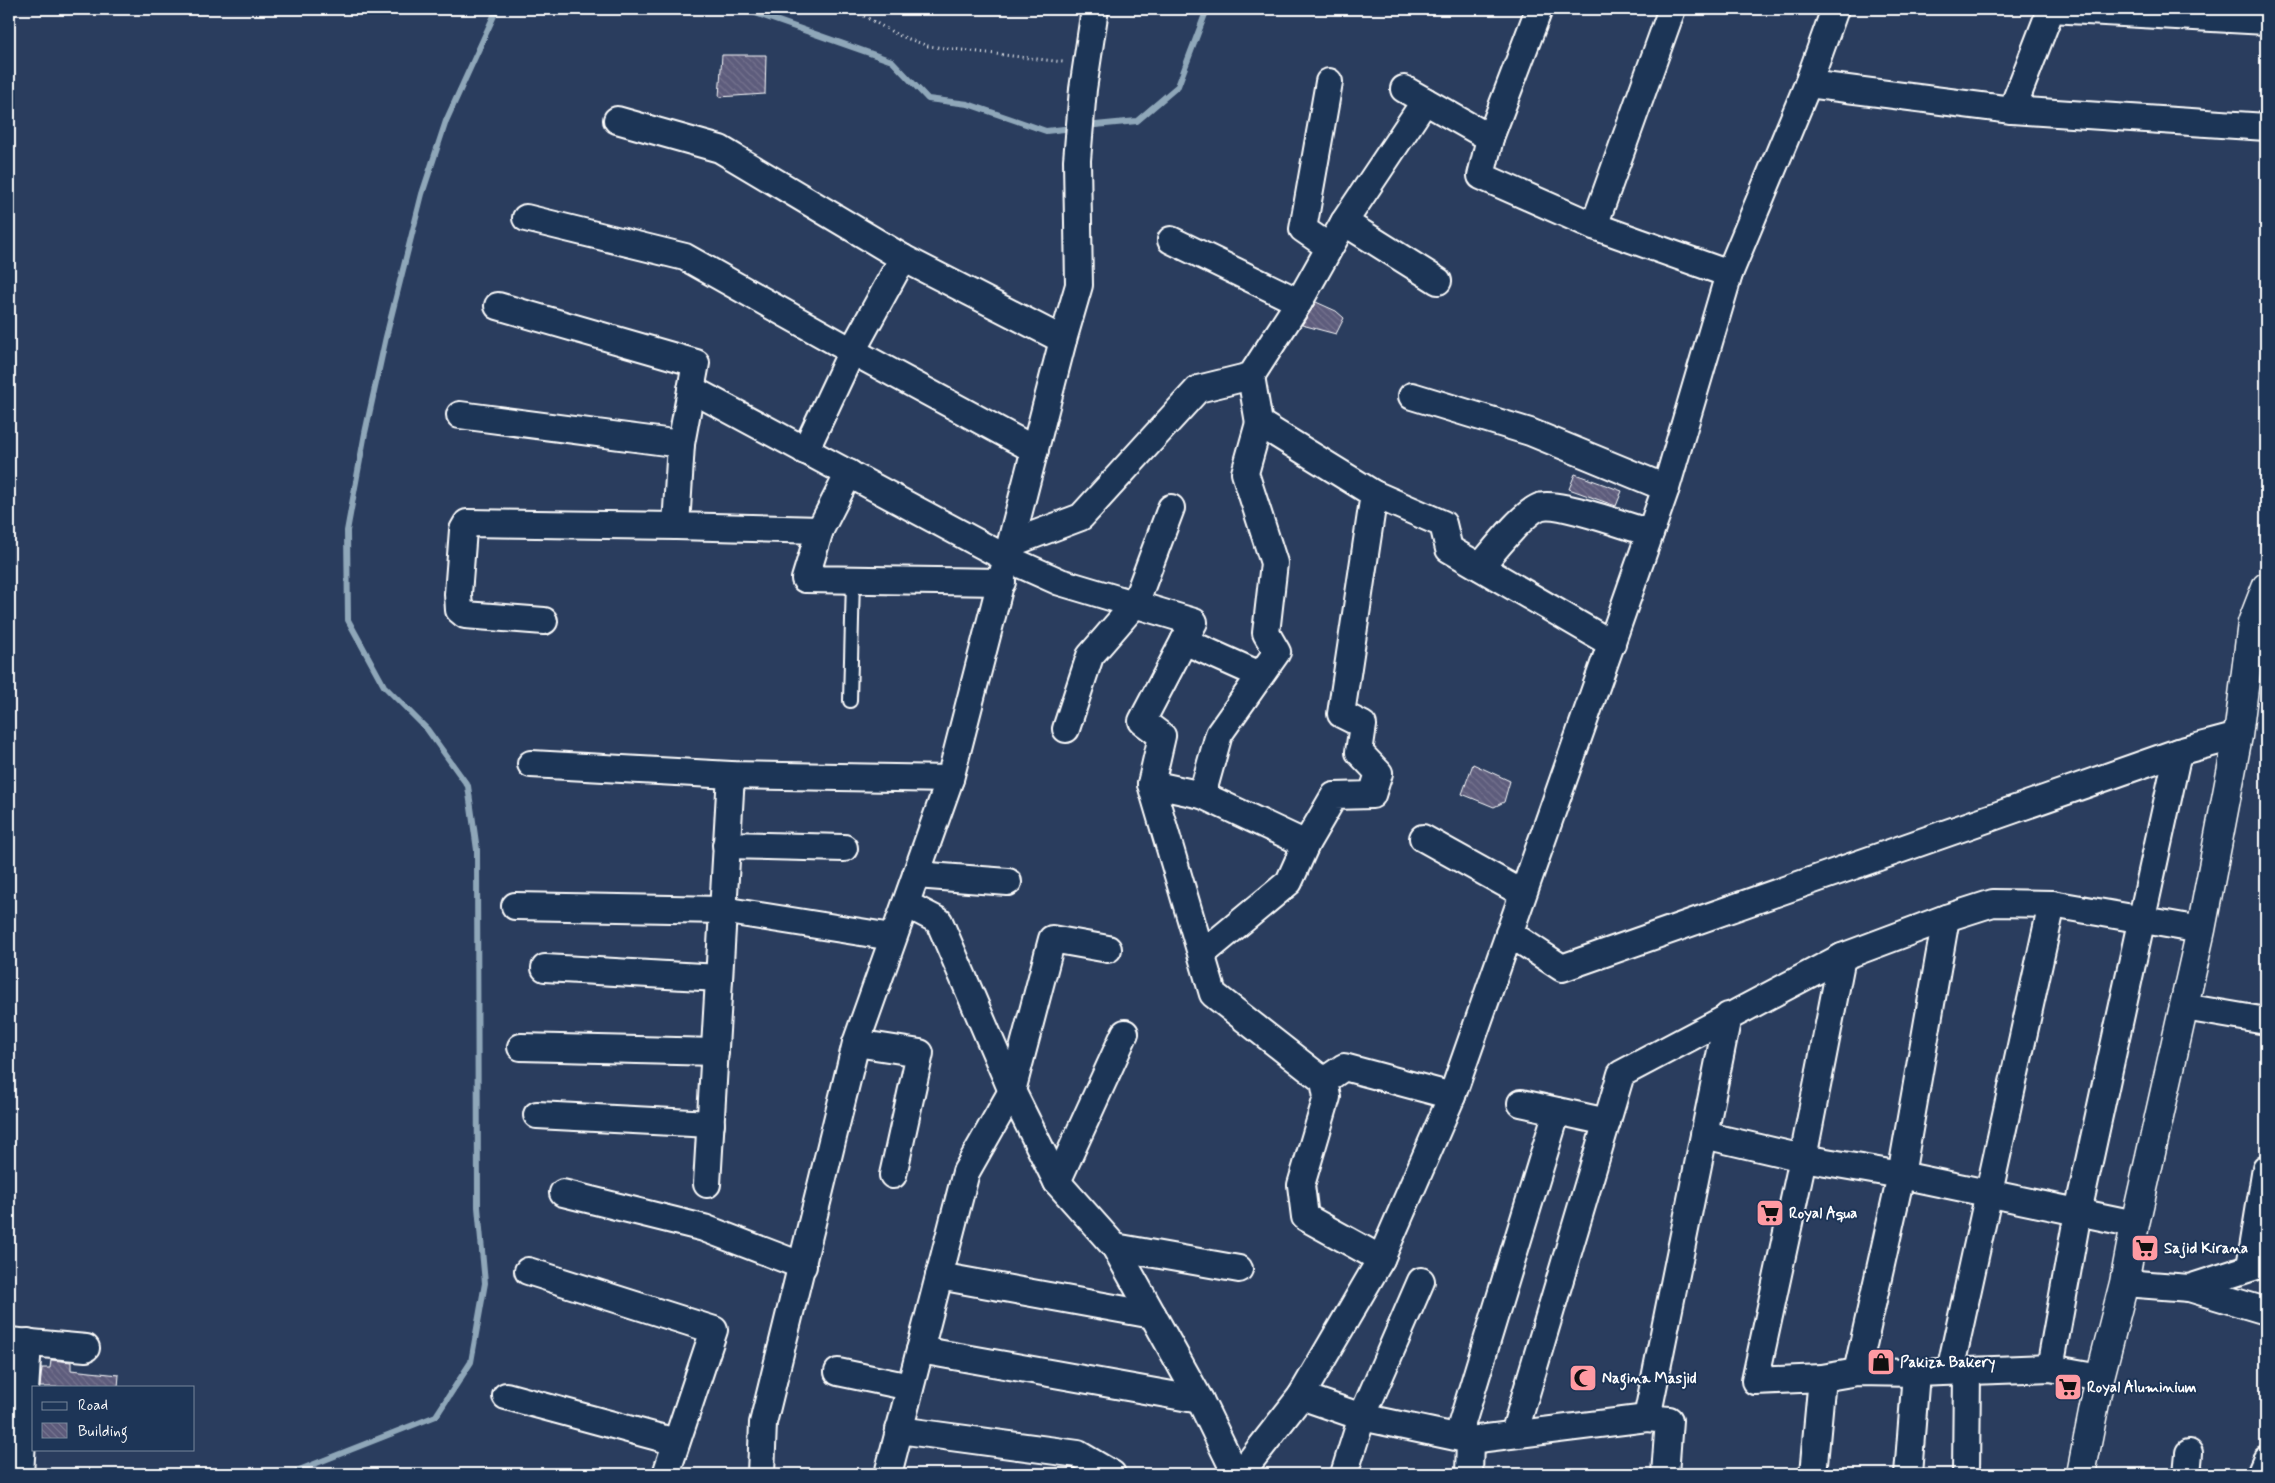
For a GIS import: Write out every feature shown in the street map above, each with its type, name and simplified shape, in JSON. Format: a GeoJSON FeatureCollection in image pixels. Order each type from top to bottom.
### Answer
{"type":"FeatureCollection","features":[{"type":"Feature","properties":{"kind":"main road"},"geometry":{"type":"LineString","coordinates":[[2082,1474],[2100,1376],[2124,1284],[2134,1224],[2201,930],[2266,587]]}},
{"type":"Feature","properties":{"kind":"street"},"geometry":{"type":"LineString","coordinates":[[761,1474],[763,1423],[803,1266],[856,1042],[950,779],[1063,340],[1079,285],[1078,152],[1095,9]]}},
{"type":"Feature","properties":{"kind":"street"},"geometry":{"type":"LineString","coordinates":[[1539,9],[1490,138],[1481,176],[1594,226],[1729,274]]}},
{"type":"Feature","properties":{"kind":"street"},"geometry":{"type":"LineString","coordinates":[[1594,226],[1672,9]]}},
{"type":"Feature","properties":{"kind":"street"},"geometry":{"type":"LineString","coordinates":[[906,904],[939,921],[1012,1091],[1057,1182],[1115,1247],[1200,1400],[1238,1474],[1301,1396],[1381,1258],[1452,1096],[1666,488],[1729,274],[1808,84],[1835,9]]}},
{"type":"Feature","properties":{"kind":"street"},"geometry":{"type":"LineString","coordinates":[[2012,110],[2051,9],[2266,21]]}},
{"type":"Feature","properties":{"kind":"street"},"geometry":{"type":"LineString","coordinates":[[1329,82],[1303,229],[1329,247]]}},
{"type":"Feature","properties":{"kind":"street"},"geometry":{"type":"LineString","coordinates":[[1808,84],[2012,110],[2266,127]]}},
{"type":"Feature","properties":{"kind":"street"},"geometry":{"type":"LineString","coordinates":[[1202,795],[1219,734],[1277,652],[1266,634],[1274,563],[1245,473],[1259,423],[1251,376],[1299,302],[1415,95],[1490,138]]}},
{"type":"Feature","properties":{"kind":"street"},"geometry":{"type":"LineString","coordinates":[[616,120],[720,148],[904,258],[1063,340]]}},
{"type":"Feature","properties":{"kind":"street"},"geometry":{"type":"LineString","coordinates":[[526,218],[685,257],[852,351],[1036,450]]}},
{"type":"Feature","properties":{"kind":"street"},"geometry":{"type":"LineString","coordinates":[[1344,222],[1438,281]]}},
{"type":"Feature","properties":{"kind":"street"},"geometry":{"type":"LineString","coordinates":[[1171,240],[1299,302]]}},
{"type":"Feature","properties":{"kind":"street"},"geometry":{"type":"LineString","coordinates":[[805,451],[852,351],[904,258]]}},
{"type":"Feature","properties":{"kind":"street"},"geometry":{"type":"LineString","coordinates":[[498,306],[696,362],[682,444],[676,526]]}},
{"type":"Feature","properties":{"kind":"street"},"geometry":{"type":"LineString","coordinates":[[849,473],[820,530],[805,578],[852,579],[1007,561],[1081,516],[1198,389],[1251,376]]}},
{"type":"Feature","properties":{"kind":"street"},"geometry":{"type":"LineString","coordinates":[[691,389],[849,473],[1007,561],[1060,582],[1194,622],[1142,721],[1162,736],[1151,784],[1213,994],[1324,1081],[1327,1098],[1301,1185],[1305,1218],[1381,1258]]}},
{"type":"Feature","properties":{"kind":"street"},"geometry":{"type":"LineString","coordinates":[[1412,396],[1530,432],[1666,488]]}},
{"type":"Feature","properties":{"kind":"street"},"geometry":{"type":"LineString","coordinates":[[460,415],[682,444]]}},
{"type":"Feature","properties":{"kind":"street"},"geometry":{"type":"LineString","coordinates":[[1259,423],[1374,494],[1443,524],[1449,548],[1612,644]]}},
{"type":"Feature","properties":{"kind":"street"},"geometry":{"type":"LineString","coordinates":[[1202,954],[1289,882],[1306,844],[1334,796],[1372,795],[1379,773],[1359,752],[1363,725],[1342,714],[1374,494]]}},
{"type":"Feature","properties":{"kind":"street"},"geometry":{"type":"LineString","coordinates":[[1480,567],[1527,516],[1540,507],[1557,506],[1650,533]]}},
{"type":"Feature","properties":{"kind":"street"},"geometry":{"type":"LineString","coordinates":[[1066,729],[1090,656],[1135,604],[1171,508]]}},
{"type":"Feature","properties":{"kind":"street"},"geometry":{"type":"LineString","coordinates":[[544,621],[465,615],[459,610],[458,594],[463,530],[467,523],[820,530]]}},
{"type":"Feature","properties":{"kind":"street"},"geometry":{"type":"LineString","coordinates":[[1184,640],[1260,675]]}},
{"type":"Feature","properties":{"kind":"street"},"geometry":{"type":"LineString","coordinates":[[1509,933],[1562,968],[2178,752],[2238,736]]}},
{"type":"Feature","properties":{"kind":"street"},"geometry":{"type":"LineString","coordinates":[[2050,1368],[2078,1212],[2178,752]]}},
{"type":"Feature","properties":{"kind":"street"},"geometry":{"type":"LineString","coordinates":[[531,764],[731,775],[950,779]]}},
{"type":"Feature","properties":{"kind":"street"},"geometry":{"type":"LineString","coordinates":[[707,1184],[731,775]]}},
{"type":"Feature","properties":{"kind":"street"},"geometry":{"type":"LineString","coordinates":[[1151,784],[1202,795],[1306,844]]}},
{"type":"Feature","properties":{"kind":"street"},"geometry":{"type":"LineString","coordinates":[[1423,838],[1522,893]]}},
{"type":"Feature","properties":{"kind":"street"},"geometry":{"type":"LineString","coordinates":[[726,845],[844,848]]}},
{"type":"Feature","properties":{"kind":"street"},"geometry":{"type":"LineString","coordinates":[[916,875],[1008,882]]}},
{"type":"Feature","properties":{"kind":"street"},"geometry":{"type":"LineString","coordinates":[[1514,1434],[1621,1074],[1842,957],[1946,918],[1993,903],[2052,904],[2201,930]]}},
{"type":"Feature","properties":{"kind":"street"},"geometry":{"type":"LineString","coordinates":[[1966,1474],[1959,1371],[1990,1195],[2052,904]]}},
{"type":"Feature","properties":{"kind":"street"},"geometry":{"type":"LineString","coordinates":[[515,906],[722,910],[892,937]]}},
{"type":"Feature","properties":{"kind":"street"},"geometry":{"type":"LineString","coordinates":[[1857,1372],[1901,1175],[1946,918]]}},
{"type":"Feature","properties":{"kind":"street"},"geometry":{"type":"LineString","coordinates":[[893,1473],[899,1430],[966,1172],[1012,1091],[1052,939],[1108,948]]}},
{"type":"Feature","properties":{"kind":"street"},"geometry":{"type":"LineString","coordinates":[[1842,957],[1803,1158],[1755,1381],[1822,1378],[1857,1372],[1916,1373],[2050,1368],[2100,1376]]}},
{"type":"Feature","properties":{"kind":"street"},"geometry":{"type":"LineString","coordinates":[[545,968],[719,978]]}},
{"type":"Feature","properties":{"kind":"street"},"geometry":{"type":"LineString","coordinates":[[2184,1007],[2266,1021]]}},
{"type":"Feature","properties":{"kind":"street"},"geometry":{"type":"LineString","coordinates":[[1647,1418],[1728,1016]]}},
{"type":"Feature","properties":{"kind":"street"},"geometry":{"type":"LineString","coordinates":[[1057,1182],[1125,1033]]}},
{"type":"Feature","properties":{"kind":"street"},"geometry":{"type":"LineString","coordinates":[[856,1042],[920,1053],[893,1175]]}},
{"type":"Feature","properties":{"kind":"street"},"geometry":{"type":"LineString","coordinates":[[521,1047],[715,1052]]}},
{"type":"Feature","properties":{"kind":"street"},"geometry":{"type":"LineString","coordinates":[[1324,1081],[1344,1068],[1452,1096]]}},
{"type":"Feature","properties":{"kind":"street"},"geometry":{"type":"LineString","coordinates":[[1521,1103],[1606,1122]]}},
{"type":"Feature","properties":{"kind":"street"},"geometry":{"type":"LineString","coordinates":[[1469,1474],[1464,1438],[1557,1111]]}},
{"type":"Feature","properties":{"kind":"street"},"geometry":{"type":"LineString","coordinates":[[537,1115],[710,1124]]}},
{"type":"Feature","properties":{"kind":"street"},"geometry":{"type":"LineString","coordinates":[[1704,1135],[1803,1158],[1901,1175],[2134,1224]]}},
{"type":"Feature","properties":{"kind":"street"},"geometry":{"type":"LineString","coordinates":[[2189,1288],[2258,1265],[2266,1168]]}},
{"type":"Feature","properties":{"kind":"street"},"geometry":{"type":"LineString","coordinates":[[563,1193],[704,1228],[803,1266]]}},
{"type":"Feature","properties":{"kind":"street"},"geometry":{"type":"LineString","coordinates":[[1115,1247],[1238,1269]]}},
{"type":"Feature","properties":{"kind":"street"},"geometry":{"type":"LineString","coordinates":[[528,1271],[714,1330],[666,1474]]}},
{"type":"Feature","properties":{"kind":"street"},"geometry":{"type":"LineString","coordinates":[[939,1276],[1153,1315]]}},
{"type":"Feature","properties":{"kind":"street"},"geometry":{"type":"LineString","coordinates":[[1344,1474],[1362,1417],[1422,1282]]}},
{"type":"Feature","properties":{"kind":"street"},"geometry":{"type":"LineString","coordinates":[[2124,1284],[2189,1288],[2266,1311]]}},
{"type":"Feature","properties":{"kind":"street"},"geometry":{"type":"LineString","coordinates":[[16,1473],[18,1342],[86,1348]]}},
{"type":"Feature","properties":{"kind":"street"},"geometry":{"type":"LineString","coordinates":[[920,1350],[1200,1400]]}},
{"type":"Feature","properties":{"kind":"street"},"geometry":{"type":"LineString","coordinates":[[838,1372],[910,1387]]}},
{"type":"Feature","properties":{"kind":"street"},"geometry":{"type":"LineString","coordinates":[[1908,1474],[1916,1373]]}},
{"type":"Feature","properties":{"kind":"street"},"geometry":{"type":"LineString","coordinates":[[1813,1474],[1822,1378]]}},
{"type":"Feature","properties":{"kind":"street"},"geometry":{"type":"LineString","coordinates":[[506,1396],[676,1442]]}},
{"type":"Feature","properties":{"kind":"street"},"geometry":{"type":"LineString","coordinates":[[1301,1396],[1362,1417],[1464,1438],[1647,1418],[1669,1420],[1665,1474]]}},
{"type":"Feature","properties":{"kind":"street"},"geometry":{"type":"LineString","coordinates":[[899,1430],[1078,1454],[1112,1474]]}},
{"type":"Feature","properties":{"kind":"street"},"geometry":{"type":"LineString","coordinates":[[2260,1474],[2266,1460]]}},
{"type":"Feature","properties":{"kind":"lane"},"geometry":{"type":"LineString","coordinates":[[850,701],[852,579]]}},
{"type":"Feature","properties":{"kind":"path"},"geometry":{"type":"LineString","coordinates":[[851,9],[898,35],[928,46],[1087,65]]}},
{"type":"Feature","properties":{"kind":"building"},"geometry":{"type":"Polygon","coordinates":[[[722,55],[766,55],[765,94],[719,97],[722,55]]]}},
{"type":"Feature","properties":{"kind":"building"},"geometry":{"type":"Polygon","coordinates":[[[1316,302],[1336,311],[1344,318],[1336,334],[1302,325],[1316,302]]]}},
{"type":"Feature","properties":{"kind":"building"},"geometry":{"type":"Polygon","coordinates":[[[1575,474],[1622,491],[1616,506],[1569,489],[1575,474]]]}},
{"type":"Feature","properties":{"kind":"building"},"geometry":{"type":"Polygon","coordinates":[[[1473,764],[1510,781],[1504,802],[1494,807],[1462,794],[1473,764]]]}},
{"type":"Feature","properties":{"kind":"building"},"geometry":{"type":"Polygon","coordinates":[[[51,1360],[71,1362],[71,1370],[119,1375],[118,1386],[40,1386],[42,1368],[50,1368],[51,1360]]]}},
{"type":"Feature","properties":{"kind":"waterway"},"geometry":{"type":"LineString","coordinates":[[289,1474],[436,1416],[471,1362],[485,1283],[478,1207],[477,850],[468,786],[427,729],[384,686],[348,620],[347,531],[365,433],[386,337],[422,194],[446,121],[497,9]]}},
{"type":"Feature","properties":{"kind":"waterway"},"geometry":{"type":"LineString","coordinates":[[744,9],[892,61],[928,99],[968,104],[1046,131],[1073,128]]}},
{"type":"Feature","properties":{"kind":"waterway"},"geometry":{"type":"LineString","coordinates":[[1085,126],[1137,121],[1178,86],[1207,9]]}},
{"type":"Feature","properties":{"kind":"place","name":"Royal Aqua"},"geometry":{"type":"Point","coordinates":[1770,1213]}},
{"type":"Feature","properties":{"kind":"place","name":"Sajid Kirana"},"geometry":{"type":"Point","coordinates":[2145,1248]}},
{"type":"Feature","properties":{"kind":"place","name":"Pakiza Bakery"},"geometry":{"type":"Point","coordinates":[1881,1362]}},
{"type":"Feature","properties":{"kind":"place","name":"Nagina Masjid"},"geometry":{"type":"Point","coordinates":[1583,1378]}},
{"type":"Feature","properties":{"kind":"place","name":"Royal Aluminium"},"geometry":{"type":"Point","coordinates":[2068,1387]}}]}
